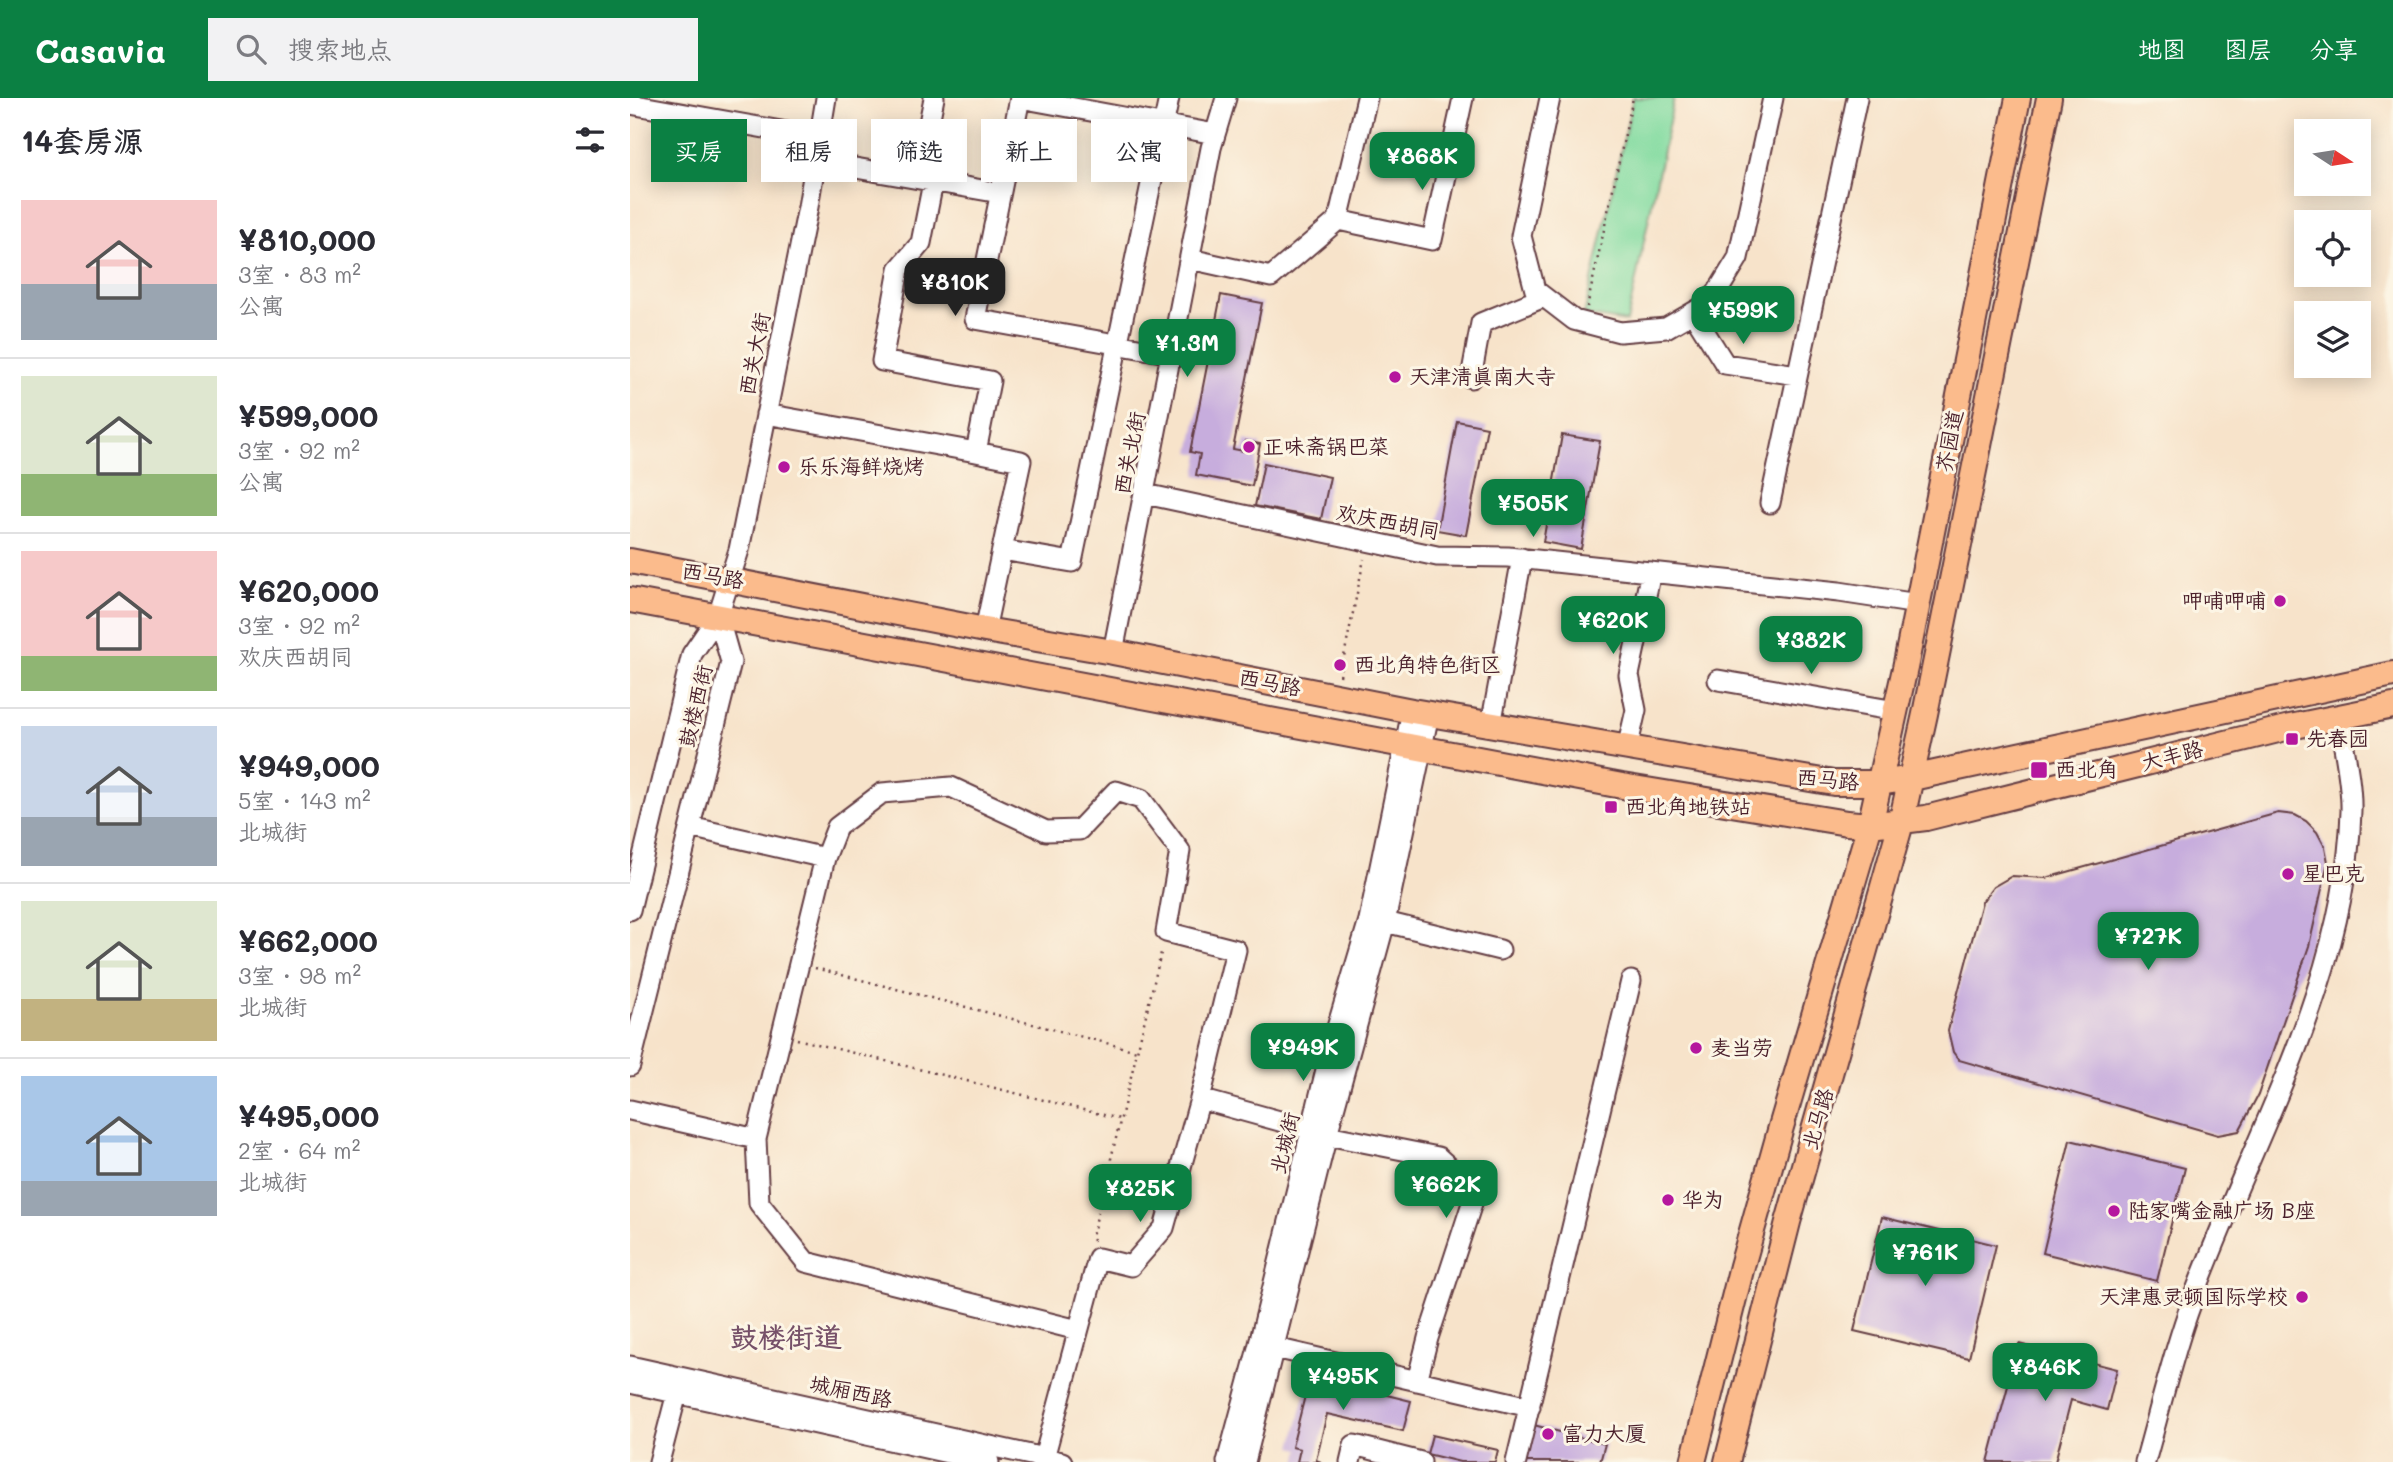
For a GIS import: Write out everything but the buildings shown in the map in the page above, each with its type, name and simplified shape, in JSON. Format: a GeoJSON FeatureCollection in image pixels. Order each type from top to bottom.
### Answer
{"type":"FeatureCollection","features":[{"type":"Feature","properties":{"kind":"main road","name":"芥园道"},"geometry":{"type":"LineString","coordinates":[[1879,783],[1918,604],[2018,98]]}},
{"type":"Feature","properties":{"kind":"main road","name":"芥园道"},"geometry":{"type":"LineString","coordinates":[[1912,778],[2049,98]]}},
{"type":"Feature","properties":{"kind":"main road","name":"西马路"},"geometry":{"type":"LineString","coordinates":[[630,561],[1421,713],[1815,782],[1879,783],[1912,778]]}},
{"type":"Feature","properties":{"kind":"main road","name":"西马路"},"geometry":{"type":"LineString","coordinates":[[630,600],[1713,802],[1870,825]]}},
{"type":"Feature","properties":{"kind":"main road","name":"大丰路"},"geometry":{"type":"LineString","coordinates":[[1912,778],[2393,674]]}},
{"type":"Feature","properties":{"kind":"main road","name":"大丰路"},"geometry":{"type":"LineString","coordinates":[[1870,825],[1901,823],[2339,716],[2393,706]]}},
{"type":"Feature","properties":{"kind":"main road","name":"北马路"},"geometry":{"type":"LineString","coordinates":[[1727,1462],[1788,1222],[1912,778]]}},
{"type":"Feature","properties":{"kind":"main road","name":"北马路"},"geometry":{"type":"LineString","coordinates":[[1693,1462],[1742,1266],[1815,1003],[1870,825],[1879,783]]}},
{"type":"Feature","properties":{"kind":"street","name":"西关大街"},"geometry":{"type":"LineString","coordinates":[[823,119],[826,98]]}},
{"type":"Feature","properties":{"kind":"street"},"geometry":{"type":"LineString","coordinates":[[930,119],[934,98]]}},
{"type":"Feature","properties":{"kind":"street"},"geometry":{"type":"LineString","coordinates":[[1136,119],[1020,98],[975,319],[1172,354]]}},
{"type":"Feature","properties":{"kind":"street"},"geometry":{"type":"LineString","coordinates":[[1164,119],[1169,98]]}},
{"type":"Feature","properties":{"kind":"street","name":"西关北街"},"geometry":{"type":"LineString","coordinates":[[1113,652],[1215,134],[1226,98]]}},
{"type":"Feature","properties":{"kind":"street"},"geometry":{"type":"LineString","coordinates":[[1190,259],[1271,277],[1338,220],[1367,98]]}},
{"type":"Feature","properties":{"kind":"street"},"geometry":{"type":"LineString","coordinates":[[1338,220],[1432,240],[1464,98]]}},
{"type":"Feature","properties":{"kind":"street"},"geometry":{"type":"LineString","coordinates":[[1550,98],[1521,236],[1535,289],[1574,320],[1620,332],[1666,328],[1711,302],[1738,258],[1773,98]]}},
{"type":"Feature","properties":{"kind":"street"},"geometry":{"type":"LineString","coordinates":[[1770,503],[1853,99]]}},
{"type":"Feature","properties":{"kind":"street"},"geometry":{"type":"LineString","coordinates":[[630,104],[761,127]]}},
{"type":"Feature","properties":{"kind":"street"},"geometry":{"type":"LineString","coordinates":[[1187,129],[1215,134]]}},
{"type":"Feature","properties":{"kind":"street","name":"西关大街"},"geometry":{"type":"LineString","coordinates":[[718,616],[739,550],[811,182]]}},
{"type":"Feature","properties":{"kind":"street"},"geometry":{"type":"LineString","coordinates":[[933,182],[921,243],[899,268],[883,361],[990,381],[976,453]]}},
{"type":"Feature","properties":{"kind":"street"},"geometry":{"type":"LineString","coordinates":[[939,182],[1000,193]]}},
{"type":"Feature","properties":{"kind":"street"},"geometry":{"type":"LineString","coordinates":[[1002,550],[1072,562],[1151,182]]}},
{"type":"Feature","properties":{"kind":"street"},"geometry":{"type":"LineString","coordinates":[[1471,378],[1481,323],[1545,297]]}},
{"type":"Feature","properties":{"kind":"street"},"geometry":{"type":"LineString","coordinates":[[1693,313],[1725,364],[1797,375]]}},
{"type":"Feature","properties":{"kind":"street"},"geometry":{"type":"LineString","coordinates":[[766,414],[1021,461],[985,630]]}},
{"type":"Feature","properties":{"kind":"street","name":"欢庆西胡同"},"geometry":{"type":"LineString","coordinates":[[1145,494],[1437,556],[1522,558],[1839,592],[1918,604]]}},
{"type":"Feature","properties":{"kind":"street"},"geometry":{"type":"LineString","coordinates":[[1491,725],[1522,558]]}},
{"type":"Feature","properties":{"kind":"street"},"geometry":{"type":"LineString","coordinates":[[1627,749],[1636,710],[1629,675],[1651,572]]}},
{"type":"Feature","properties":{"kind":"street","name":"鼓楼西街"},"geometry":{"type":"LineString","coordinates":[[630,1066],[731,662],[718,616]]}},
{"type":"Feature","properties":{"kind":"street","name":"鼓楼西街"},"geometry":{"type":"LineString","coordinates":[[630,910],[692,653],[718,616]]}},
{"type":"Feature","properties":{"kind":"street"},"geometry":{"type":"LineString","coordinates":[[1718,680],[1896,711]]}},
{"type":"Feature","properties":{"kind":"street","name":"北城街"},"geometry":{"type":"LineString","coordinates":[[1245,1462],[1275,1348],[1320,1132],[1333,1041],[1369,920],[1421,713]]}},
{"type":"Feature","properties":{"kind":"street"},"geometry":{"type":"LineString","coordinates":[[2145,1462],[2190,1305],[2280,1087],[2331,948],[2346,880],[2351,808],[2339,716]]}},
{"type":"Feature","properties":{"kind":"street","name":"北城街"},"geometry":{"type":"LineString","coordinates":[[1227,1462],[1320,1132],[1385,922],[1414,746]]}},
{"type":"Feature","properties":{"kind":"street"},"geometry":{"type":"LineString","coordinates":[[1053,1460],[1079,1330],[1098,1258],[1131,1266],[1164,1228],[1200,1099],[1236,950],[1166,932],[1180,851],[1141,799],[1116,791],[1079,830],[1046,831],[951,787],[882,793],[837,827],[825,858],[756,1139],[759,1203],[806,1262],[1079,1330]]}},
{"type":"Feature","properties":{"kind":"street"},"geometry":{"type":"LineString","coordinates":[[690,827],[825,858]]}},
{"type":"Feature","properties":{"kind":"street"},"geometry":{"type":"LineString","coordinates":[[1385,922],[1500,950]]}},
{"type":"Feature","properties":{"kind":"street"},"geometry":{"type":"LineString","coordinates":[[1516,1462],[1631,981]]}},
{"type":"Feature","properties":{"kind":"street"},"geometry":{"type":"LineString","coordinates":[[1200,1099],[1320,1132],[1438,1157],[1476,1191],[1428,1338],[1417,1381]]}},
{"type":"Feature","properties":{"kind":"street"},"geometry":{"type":"LineString","coordinates":[[630,1110],[756,1139]]}},
{"type":"Feature","properties":{"kind":"street"},"geometry":{"type":"LineString","coordinates":[[1275,1348],[1530,1407]]}},
{"type":"Feature","properties":{"kind":"street","name":"城厢西路"},"geometry":{"type":"LineString","coordinates":[[630,1366],[1053,1460]]}},
{"type":"Feature","properties":{"kind":"street","name":"城厢西路"},"geometry":{"type":"LineString","coordinates":[[630,1383],[989,1462]]}},
{"type":"Feature","properties":{"kind":"street"},"geometry":{"type":"LineString","coordinates":[[659,1462],[677,1393]]}},
{"type":"Feature","properties":{"kind":"street"},"geometry":{"type":"LineString","coordinates":[[1350,1462],[1354,1445],[1421,1462]]}},
{"type":"Feature","properties":{"kind":"path"},"geometry":{"type":"LineString","coordinates":[[1584,323],[1633,98]]}},
{"type":"Feature","properties":{"kind":"path"},"geometry":{"type":"LineString","coordinates":[[1336,696],[1367,541]]}},
{"type":"Feature","properties":{"kind":"path"},"geometry":{"type":"LineString","coordinates":[[1098,1258],[1092,1237],[1166,932]]}},
{"type":"Feature","properties":{"kind":"path"},"geometry":{"type":"LineString","coordinates":[[799,964],[1137,1051]]}},
{"type":"Feature","properties":{"kind":"path"},"geometry":{"type":"LineString","coordinates":[[781,1035],[1120,1119]]}},
{"type":"Feature","properties":{"kind":"green space"},"geometry":{"type":"Polygon","coordinates":[[[1633,98],[1674,98],[1627,322],[1584,315],[1633,98]]]}},
{"type":"Feature","properties":{"kind":"place","name":"天津清真南大寺"},"geometry":{"type":"Point","coordinates":[1395,377]}},
{"type":"Feature","properties":{"kind":"place","name":"正味斋锅巴菜"},"geometry":{"type":"Point","coordinates":[1249,447]}},
{"type":"Feature","properties":{"kind":"place","name":"乐乐海鲜烧烤"},"geometry":{"type":"Point","coordinates":[784,467]}},
{"type":"Feature","properties":{"kind":"place","name":"呷哺呷哺"},"geometry":{"type":"Point","coordinates":[2280,601]}},
{"type":"Feature","properties":{"kind":"place","name":"西北角特色街区"},"geometry":{"type":"Point","coordinates":[1340,665]}},
{"type":"Feature","properties":{"kind":"place","name":"先春园"},"geometry":{"type":"Point","coordinates":[2292,739]}},
{"type":"Feature","properties":{"kind":"place","name":"西北角"},"geometry":{"type":"Point","coordinates":[2039,770]}},
{"type":"Feature","properties":{"kind":"place","name":"西北角地铁站"},"geometry":{"type":"Point","coordinates":[1611,807]}},
{"type":"Feature","properties":{"kind":"place","name":"星巴克"},"geometry":{"type":"Point","coordinates":[2288,874]}},
{"type":"Feature","properties":{"kind":"place","name":"麦当劳"},"geometry":{"type":"Point","coordinates":[1696,1048]}},
{"type":"Feature","properties":{"kind":"place","name":"华为"},"geometry":{"type":"Point","coordinates":[1668,1200]}},
{"type":"Feature","properties":{"kind":"place","name":"陆家嘴金融广场 B座"},"geometry":{"type":"Point","coordinates":[2114,1211]}},
{"type":"Feature","properties":{"kind":"place","name":"天津惠灵顿国际学校"},"geometry":{"type":"Point","coordinates":[2302,1297]}},
{"type":"Feature","properties":{"kind":"place","name":"富力大厦"},"geometry":{"type":"Point","coordinates":[1548,1434]}},
{"type":"Feature","properties":{"kind":"district","name":"鼓楼街道"},"geometry":{"type":"Point","coordinates":[786,1337]}}]}
